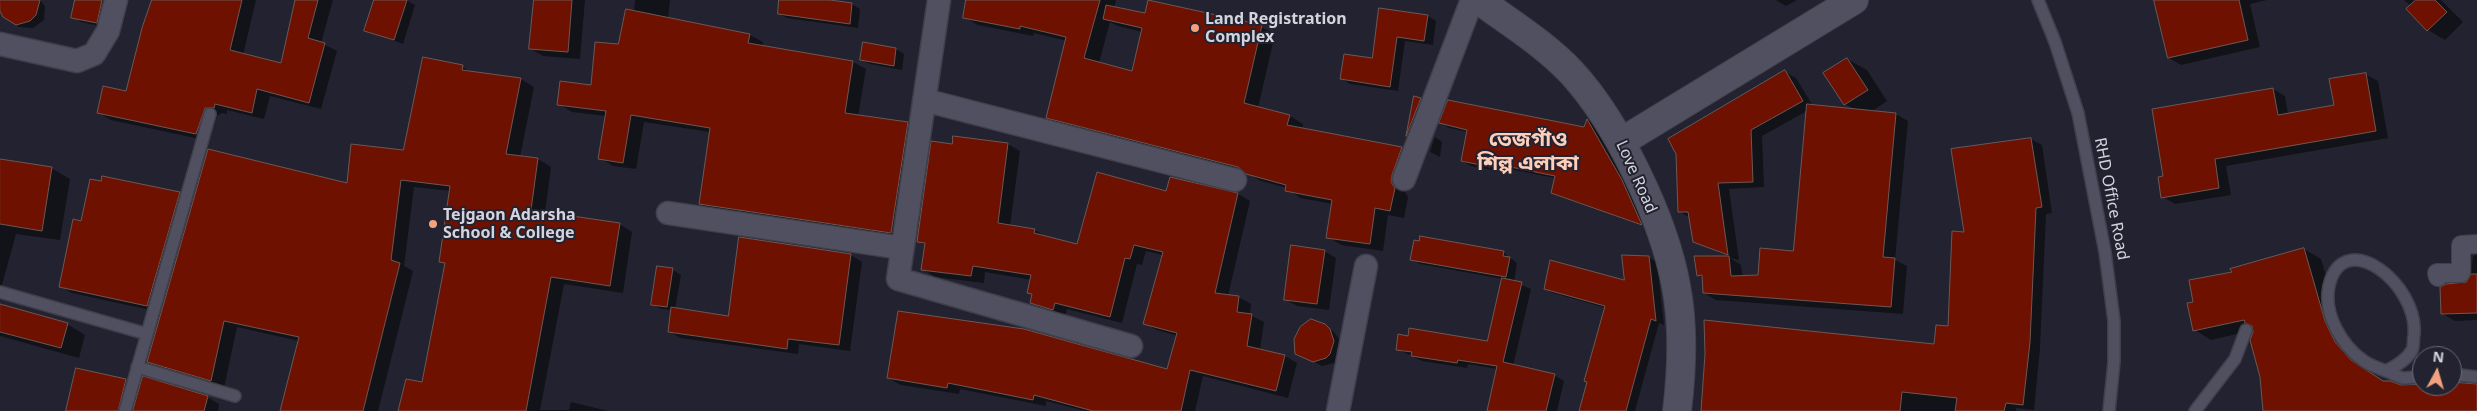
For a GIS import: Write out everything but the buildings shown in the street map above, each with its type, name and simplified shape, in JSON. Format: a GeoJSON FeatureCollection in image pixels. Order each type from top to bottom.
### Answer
{"type":"FeatureCollection","features":[{"type":"Feature","properties":{"kind":"main road","name":"Love Road"},"geometry":{"type":"LineString","coordinates":[[1479,0],[1545,48],[1571,72],[1600,107],[1621,142],[1651,209],[1676,285],[1681,355],[1677,411]]}},
{"type":"Feature","properties":{"kind":"main road"},"geometry":{"type":"LineString","coordinates":[[1621,142],[1854,0]]}},
{"type":"Feature","properties":{"kind":"street"},"geometry":{"type":"LineString","coordinates":[[0,44],[77,61],[94,54],[108,31],[116,0]]}},
{"type":"Feature","properties":{"kind":"street"},"geometry":{"type":"LineString","coordinates":[[939,0],[898,279],[1131,346]]}},
{"type":"Feature","properties":{"kind":"street"},"geometry":{"type":"LineString","coordinates":[[1404,179],[1472,0]]}},
{"type":"Feature","properties":{"kind":"street"},"geometry":{"type":"LineString","coordinates":[[924,100],[1236,180]]}},
{"type":"Feature","properties":{"kind":"street"},"geometry":{"type":"LineString","coordinates":[[668,213],[902,248]]}},
{"type":"Feature","properties":{"kind":"street"},"geometry":{"type":"LineString","coordinates":[[2438,277],[2437,273],[2461,273],[2461,245],[2477,244]]}},
{"type":"Feature","properties":{"kind":"street"},"geometry":{"type":"LineString","coordinates":[[1338,411],[1366,266]]}},
{"type":"Feature","properties":{"kind":"lane","name":"RHD Office Road"},"geometry":{"type":"LineString","coordinates":[[2038,0],[2055,42],[2078,113],[2105,252],[2114,321],[2114,362],[2110,411]]}},
{"type":"Feature","properties":{"kind":"lane"},"geometry":{"type":"LineString","coordinates":[[125,411],[210,114]]}},
{"type":"Feature","properties":{"kind":"lane"},"geometry":{"type":"LineString","coordinates":[[2386,371],[2402,362],[2412,349],[2413,313],[2406,297],[2393,279],[2380,269],[2365,262],[2350,261],[2340,266],[2332,274],[2327,294],[2329,315],[2342,338],[2364,362],[2403,378],[2412,377]]}},
{"type":"Feature","properties":{"kind":"lane"},"geometry":{"type":"LineString","coordinates":[[0,292],[147,334]]}},
{"type":"Feature","properties":{"kind":"lane"},"geometry":{"type":"LineString","coordinates":[[2195,411],[2235,359],[2246,330]]}},
{"type":"Feature","properties":{"kind":"lane"},"geometry":{"type":"LineString","coordinates":[[138,367],[236,396]]}},
{"type":"Feature","properties":{"kind":"lane"},"geometry":{"type":"LineString","coordinates":[[2462,375],[2476,377]]}},
{"type":"Feature","properties":{"kind":"place","name":"Land Registration Complex"},"geometry":{"type":"Point","coordinates":[1195,28]}},
{"type":"Feature","properties":{"kind":"place","name":"Tejgaon Adarsha School & College"},"geometry":{"type":"Point","coordinates":[433,224]}},
{"type":"Feature","properties":{"kind":"district","name":"তেজগাঁও শিল্প এলাকা"},"geometry":{"type":"Point","coordinates":[1528,152]}}]}
